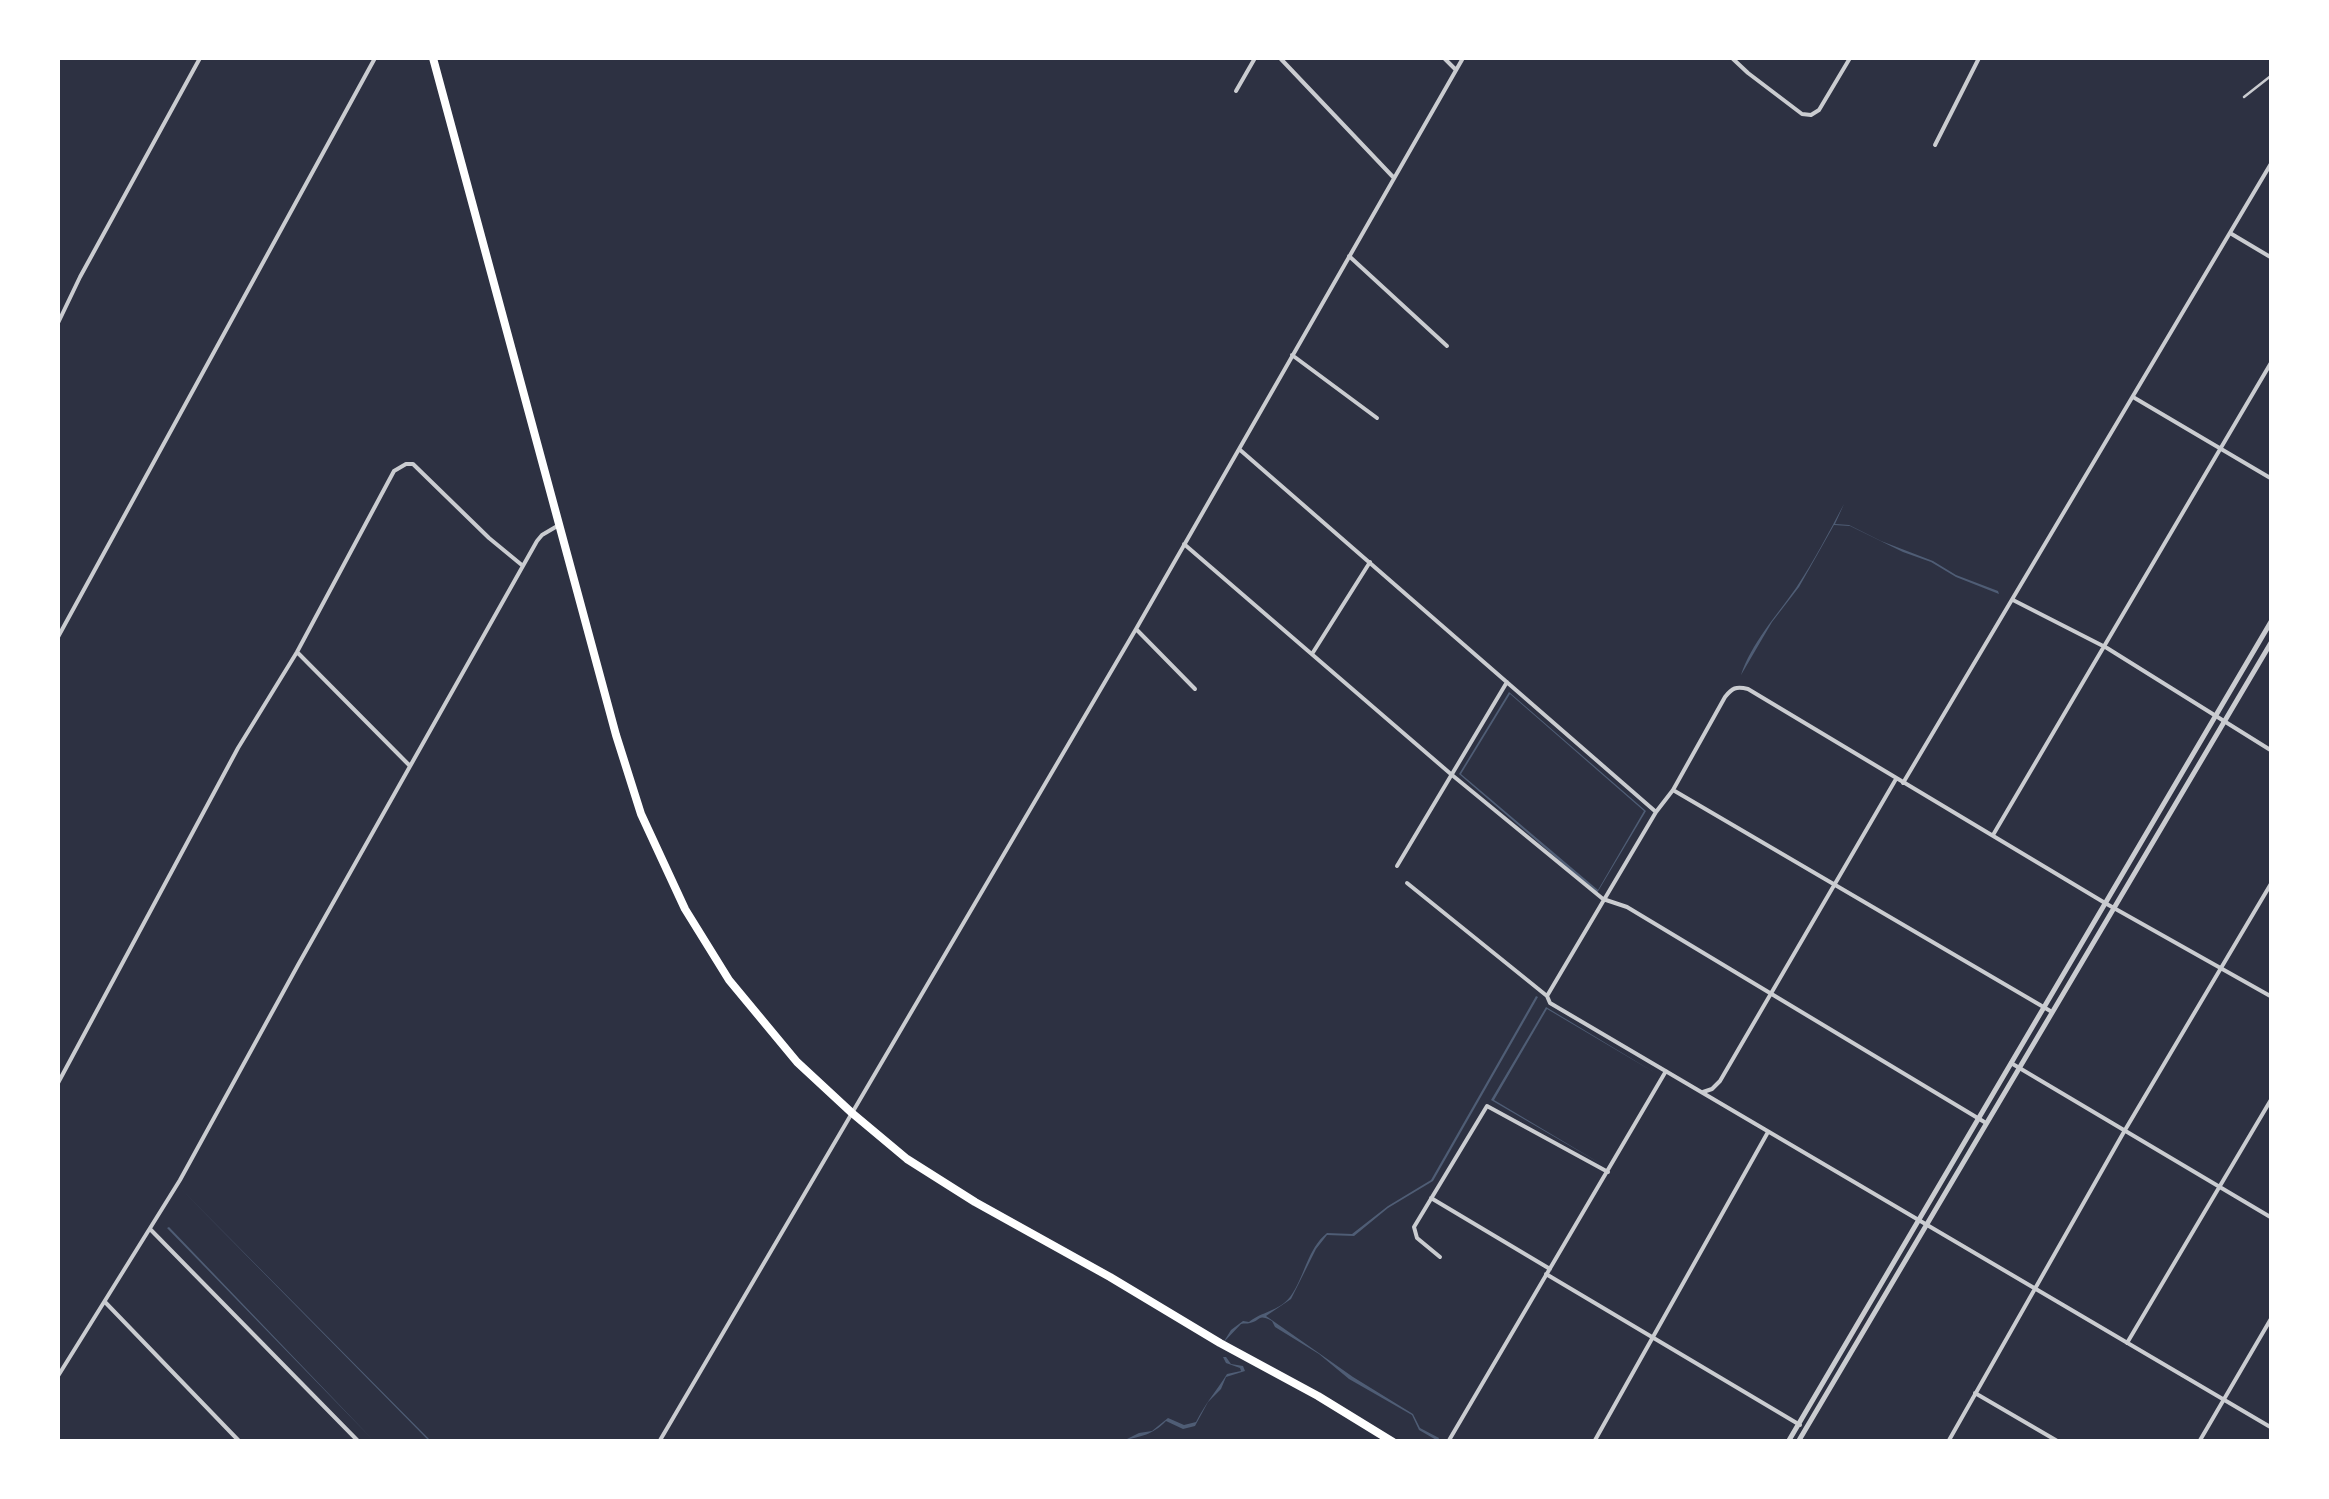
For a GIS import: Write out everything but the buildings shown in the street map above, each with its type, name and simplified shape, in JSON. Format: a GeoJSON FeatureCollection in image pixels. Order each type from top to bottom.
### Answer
{"type":"FeatureCollection","features":[{"type":"Feature","properties":{"kind":"highway"},"geometry":{"type":"LineString","coordinates":[[432,58],[616,735],[641,814],[685,908],[728,980],[797,1062],[907,1159],[974,1202],[1393,1442]]}},
{"type":"Feature","properties":{"kind":"street"},"geometry":{"type":"LineString","coordinates":[[58,323],[200,58]]}},
{"type":"Feature","properties":{"kind":"street"},"geometry":{"type":"LineString","coordinates":[[58,638],[374,58]]}},
{"type":"Feature","properties":{"kind":"street"},"geometry":{"type":"LineString","coordinates":[[1236,91],[1255,58]]}},
{"type":"Feature","properties":{"kind":"street"},"geometry":{"type":"LineString","coordinates":[[1280,58],[1394,178]]}},
{"type":"Feature","properties":{"kind":"street"},"geometry":{"type":"LineString","coordinates":[[1444,58],[1456,70]]}},
{"type":"Feature","properties":{"kind":"street"},"geometry":{"type":"LineString","coordinates":[[659,1442],[1136,629],[1463,58]]}},
{"type":"Feature","properties":{"kind":"street"},"geometry":{"type":"LineString","coordinates":[[1732,58],[1802,114],[1812,114],[1819,110],[1850,58]]}},
{"type":"Feature","properties":{"kind":"street"},"geometry":{"type":"LineString","coordinates":[[1935,145],[1979,58]]}},
{"type":"Feature","properties":{"kind":"street"},"geometry":{"type":"LineString","coordinates":[[1904,783],[2272,162]]}},
{"type":"Feature","properties":{"kind":"street"},"geometry":{"type":"LineString","coordinates":[[2230,233],[2272,258]]}},
{"type":"Feature","properties":{"kind":"street"},"geometry":{"type":"LineString","coordinates":[[1349,256],[1448,346]]}},
{"type":"Feature","properties":{"kind":"street"},"geometry":{"type":"LineString","coordinates":[[1292,355],[1376,418]]}},
{"type":"Feature","properties":{"kind":"street"},"geometry":{"type":"LineString","coordinates":[[1992,836],[2272,361]]}},
{"type":"Feature","properties":{"kind":"street"},"geometry":{"type":"LineString","coordinates":[[2133,397],[2272,479]]}},
{"type":"Feature","properties":{"kind":"street"},"geometry":{"type":"LineString","coordinates":[[1239,449],[1656,812]]}},
{"type":"Feature","properties":{"kind":"street"},"geometry":{"type":"LineString","coordinates":[[58,1083],[238,748],[297,652],[394,471],[413,464],[523,566]]}},
{"type":"Feature","properties":{"kind":"street"},"geometry":{"type":"LineString","coordinates":[[58,1376],[180,1180],[540,537],[559,525]]}},
{"type":"Feature","properties":{"kind":"street"},"geometry":{"type":"LineString","coordinates":[[1184,544],[1603,899],[1627,906],[1986,1123]]}},
{"type":"Feature","properties":{"kind":"street"},"geometry":{"type":"LineString","coordinates":[[1312,654],[1370,562]]}},
{"type":"Feature","properties":{"kind":"street"},"geometry":{"type":"LineString","coordinates":[[2013,600],[2103,646],[2272,750]]}},
{"type":"Feature","properties":{"kind":"street"},"geometry":{"type":"LineString","coordinates":[[1788,1442],[2272,620]]}},
{"type":"Feature","properties":{"kind":"street"},"geometry":{"type":"LineString","coordinates":[[1136,629],[1196,689]]}},
{"type":"Feature","properties":{"kind":"street"},"geometry":{"type":"LineString","coordinates":[[1798,1442],[2272,640]]}},
{"type":"Feature","properties":{"kind":"street"},"geometry":{"type":"LineString","coordinates":[[297,652],[410,766]]}},
{"type":"Feature","properties":{"kind":"street"},"geometry":{"type":"LineString","coordinates":[[1397,866],[1507,682]]}},
{"type":"Feature","properties":{"kind":"street"},"geometry":{"type":"LineString","coordinates":[[1547,996],[1730,690],[1738,686],[1748,688],[2114,908],[2272,997]]}},
{"type":"Feature","properties":{"kind":"street"},"geometry":{"type":"LineString","coordinates":[[1704,1092],[1720,1081],[1896,779]]}},
{"type":"Feature","properties":{"kind":"street"},"geometry":{"type":"LineString","coordinates":[[1673,790],[2052,1012]]}},
{"type":"Feature","properties":{"kind":"street"},"geometry":{"type":"LineString","coordinates":[[1948,1442],[2124,1130],[2272,882]]}},
{"type":"Feature","properties":{"kind":"street"},"geometry":{"type":"LineString","coordinates":[[1407,883],[1550,1002],[2272,1428]]}},
{"type":"Feature","properties":{"kind":"street"},"geometry":{"type":"LineString","coordinates":[[2010,1063],[2272,1218]]}},
{"type":"Feature","properties":{"kind":"street"},"geometry":{"type":"LineString","coordinates":[[1448,1442],[1666,1071]]}},
{"type":"Feature","properties":{"kind":"street"},"geometry":{"type":"LineString","coordinates":[[2127,1343],[2272,1098]]}},
{"type":"Feature","properties":{"kind":"street"},"geometry":{"type":"LineString","coordinates":[[1440,1257],[1417,1238],[1414,1230],[1488,1106],[1608,1172]]}},
{"type":"Feature","properties":{"kind":"street"},"geometry":{"type":"LineString","coordinates":[[1594,1442],[1769,1130]]}},
{"type":"Feature","properties":{"kind":"street"},"geometry":{"type":"LineString","coordinates":[[1431,1198],[1806,1428]]}},
{"type":"Feature","properties":{"kind":"street"},"geometry":{"type":"LineString","coordinates":[[150,1229],[359,1442]]}},
{"type":"Feature","properties":{"kind":"street"},"geometry":{"type":"LineString","coordinates":[[104,1302],[240,1442]]}},
{"type":"Feature","properties":{"kind":"street"},"geometry":{"type":"LineString","coordinates":[[2199,1442],[2272,1317]]}},
{"type":"Feature","properties":{"kind":"street"},"geometry":{"type":"LineString","coordinates":[[1975,1394],[2059,1442]]}},
{"type":"Feature","properties":{"kind":"lane"},"geometry":{"type":"LineString","coordinates":[[2244,97],[2272,74]]}},
{"type":"Feature","properties":{"kind":"water"},"geometry":{"type":"Polygon","coordinates":[[[1844,504],[1835,524],[1849,525],[1933,561],[1999,594],[1956,577],[1931,562],[1903,552],[1850,526],[1834,525],[1799,587],[1772,622],[1741,675],[1758,641],[1803,578],[1844,504]]]}},
{"type":"Feature","properties":{"kind":"water"},"geometry":{"type":"Polygon","coordinates":[[[1509,692],[1646,811],[1597,893],[1459,774],[1509,692]],[[1510,694],[1461,774],[1598,890],[1644,811],[1510,694]]]}},
{"type":"Feature","properties":{"kind":"water"},"geometry":{"type":"Polygon","coordinates":[[[1536,996],[1433,1181],[1388,1208],[1354,1236],[1327,1235],[1291,1299],[1266,1316],[1413,1414],[1420,1428],[1439,1438],[1438,1441],[1419,1430],[1412,1415],[1349,1379],[1272,1321],[1261,1318],[1253,1322],[1241,1324],[1223,1343],[1243,1321],[1249,1322],[1286,1302],[1315,1247],[1327,1233],[1352,1234],[1388,1206],[1431,1180],[1536,996]]]}},
{"type":"Feature","properties":{"kind":"water"},"geometry":{"type":"Polygon","coordinates":[[[1546,1007],[1657,1074],[1547,1009],[1494,1100],[1603,1165],[1491,1100],[1546,1007]]]}},
{"type":"Feature","properties":{"kind":"water"},"geometry":{"type":"Polygon","coordinates":[[[181,1189],[431,1441],[429,1441],[181,1189]]]}},
{"type":"Feature","properties":{"kind":"water"},"geometry":{"type":"Polygon","coordinates":[[[169,1227],[374,1441],[167,1228],[169,1227]]]}},
{"type":"Feature","properties":{"kind":"water"},"geometry":{"type":"Polygon","coordinates":[[[1223,1357],[1231,1364],[1243,1366],[1245,1371],[1226,1377],[1195,1426],[1183,1429],[1166,1421],[1151,1432],[1123,1441],[1152,1431],[1168,1418],[1184,1425],[1196,1422],[1207,1403],[1227,1374],[1241,1371],[1226,1363],[1223,1357]]]}}]}
